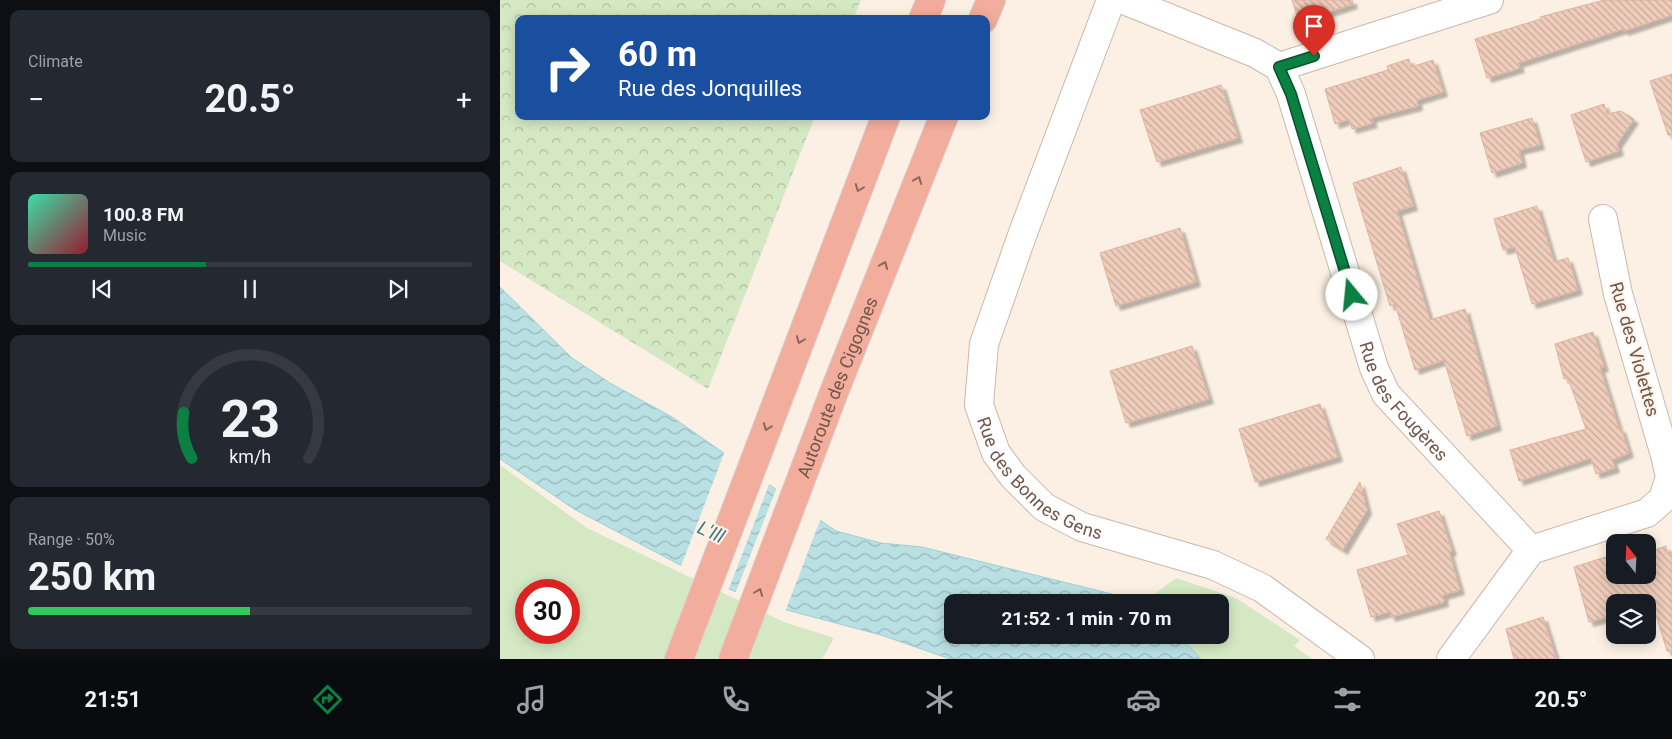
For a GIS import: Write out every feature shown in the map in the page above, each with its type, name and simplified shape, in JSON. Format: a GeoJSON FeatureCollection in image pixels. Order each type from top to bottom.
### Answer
{"type":"FeatureCollection","features":[{"type":"Feature","properties":{"kind":"highway"},"geometry":{"type":"LineString","coordinates":[[925,15],[931,0]]}},
{"type":"Feature","properties":{"kind":"highway"},"geometry":{"type":"LineString","coordinates":[[985,15],[991,0]]}},
{"type":"Feature","properties":{"kind":"highway"},"geometry":{"type":"LineString","coordinates":[[680,659],[884,120]]}},
{"type":"Feature","properties":{"kind":"highway","name":"Autoroute des Cigognes"},"geometry":{"type":"LineString","coordinates":[[738,648],[834,392],[942,120]]}},
{"type":"Feature","properties":{"kind":"street","name":"Rue des Bonnes Gens"},"geometry":{"type":"LineString","coordinates":[[1112,0],[1024,230],[984,344],[979,405],[996,453],[1013,476],[1044,507],[1082,528],[1213,565],[1254,584],[1360,659]]}},
{"type":"Feature","properties":{"kind":"street"},"geometry":{"type":"LineString","coordinates":[[1124,0],[1255,53],[1279,67],[1489,0]]}},
{"type":"Feature","properties":{"kind":"street","name":"Rue des Fougères"},"geometry":{"type":"LineString","coordinates":[[1279,67],[1291,94],[1374,368],[1386,394],[1531,550]]}},
{"type":"Feature","properties":{"kind":"street","name":"Rue des Violettes"},"geometry":{"type":"LineString","coordinates":[[1531,550],[1647,513],[1663,499],[1670,477],[1618,294],[1603,219]]}},
{"type":"Feature","properties":{"kind":"street"},"geometry":{"type":"LineString","coordinates":[[1451,659],[1531,550]]}},
{"type":"Feature","properties":{"kind":"green space"},"geometry":{"type":"Polygon","coordinates":[[[500,0],[861,0],[855,15],[515,15],[515,120],[813,120],[708,389],[500,261],[500,0]]]}},
{"type":"Feature","properties":{"kind":"green space"},"geometry":{"type":"Polygon","coordinates":[[[500,465],[587,528],[784,622],[834,638],[822,659],[500,659],[500,465]]]}},
{"type":"Feature","properties":{"kind":"green space"},"geometry":{"type":"Polygon","coordinates":[[[1176,578],[1224,594],[1155,594],[1176,578]]]}},
{"type":"Feature","properties":{"kind":"green space"},"geometry":{"type":"Polygon","coordinates":[[[1229,596],[1236,598],[1300,640],[1294,646],[1312,659],[1201,659],[1187,644],[1229,644],[1229,596]]]}},
{"type":"Feature","properties":{"kind":"water","name":"L'Ill"},"geometry":{"type":"Polygon","coordinates":[[[500,287],[572,358],[610,383],[672,417],[836,531],[881,543],[922,547],[1112,594],[944,594],[944,644],[1187,644],[1201,659],[950,659],[881,635],[779,608],[718,585],[574,509],[500,459],[500,287]]]}},
{"type":"Feature","properties":{"kind":"pier"},"geometry":{"type":"Polygon","coordinates":[[[725,451],[770,482],[728,591],[680,569],[725,451]]]}},
{"type":"Feature","properties":{"kind":"pier"},"geometry":{"type":"Polygon","coordinates":[[[777,487],[821,518],[785,612],[735,594],[777,487]]]}},
{"type":"Feature","properties":{"kind":"building"},"geometry":{"type":"Polygon","coordinates":[[[1292,0],[1352,0],[1353,4],[1299,22],[1292,0]]]}},
{"type":"Feature","properties":{"kind":"building"},"geometry":{"type":"Polygon","coordinates":[[[1604,0],[1672,0],[1672,15],[1518,63],[1520,68],[1487,78],[1475,39],[1541,19],[1540,17],[1604,0]]]}},
{"type":"Feature","properties":{"kind":"building"},"geometry":{"type":"Polygon","coordinates":[[[1409,59],[1411,67],[1433,60],[1443,92],[1417,100],[1418,106],[1371,118],[1373,123],[1352,129],[1349,119],[1335,124],[1325,89],[1388,70],[1387,66],[1409,59]]]}},
{"type":"Feature","properties":{"kind":"building"},"geometry":{"type":"Polygon","coordinates":[[[1672,74],[1672,135],[1668,135],[1650,81],[1672,74]]]}},
{"type":"Feature","properties":{"kind":"building"},"geometry":{"type":"Polygon","coordinates":[[[1221,85],[1238,138],[1157,162],[1140,110],[1221,85]]]}},
{"type":"Feature","properties":{"kind":"building"},"geometry":{"type":"Polygon","coordinates":[[[1604,104],[1607,114],[1621,111],[1634,119],[1617,144],[1619,151],[1586,162],[1571,115],[1604,104]]]}},
{"type":"Feature","properties":{"kind":"building"},"geometry":{"type":"Polygon","coordinates":[[[1532,118],[1540,145],[1519,150],[1522,163],[1492,173],[1480,133],[1532,118]]]}},
{"type":"Feature","properties":{"kind":"building"},"geometry":{"type":"Polygon","coordinates":[[[1401,167],[1413,206],[1397,211],[1430,320],[1465,309],[1497,426],[1467,436],[1444,360],[1415,370],[1395,304],[1390,306],[1353,183],[1401,167]]]}},
{"type":"Feature","properties":{"kind":"building"},"geometry":{"type":"Polygon","coordinates":[[[1537,206],[1554,262],[1568,258],[1578,290],[1532,304],[1515,247],[1503,250],[1494,219],[1537,206]]]}},
{"type":"Feature","properties":{"kind":"building"},"geometry":{"type":"Polygon","coordinates":[[[1180,228],[1196,282],[1116,306],[1100,253],[1180,228]]]}},
{"type":"Feature","properties":{"kind":"building"},"geometry":{"type":"Polygon","coordinates":[[[1593,332],[1604,367],[1600,368],[1619,429],[1621,428],[1629,453],[1612,460],[1615,468],[1596,474],[1591,458],[1519,481],[1510,450],[1586,429],[1568,378],[1564,379],[1555,344],[1593,332]]]}},
{"type":"Feature","properties":{"kind":"building"},"geometry":{"type":"Polygon","coordinates":[[[1192,346],[1209,399],[1126,423],[1110,371],[1192,346]]]}},
{"type":"Feature","properties":{"kind":"building"},"geometry":{"type":"Polygon","coordinates":[[[1320,404],[1338,457],[1255,482],[1239,429],[1320,404]]]}},
{"type":"Feature","properties":{"kind":"building"},"geometry":{"type":"Polygon","coordinates":[[[1360,482],[1367,510],[1343,550],[1326,539],[1360,482]]]}},
{"type":"Feature","properties":{"kind":"building"},"geometry":{"type":"Polygon","coordinates":[[[1439,511],[1452,551],[1449,552],[1460,590],[1443,595],[1444,602],[1391,617],[1389,612],[1371,617],[1357,570],[1408,555],[1397,524],[1439,511]]]}},
{"type":"Feature","properties":{"kind":"building"},"geometry":{"type":"Polygon","coordinates":[[[1666,546],[1667,553],[1672,552],[1672,651],[1667,651],[1656,615],[1656,594],[1606,594],[1606,617],[1589,622],[1574,567],[1606,557],[1606,584],[1656,584],[1656,549],[1666,546]]]}},
{"type":"Feature","properties":{"kind":"building"},"geometry":{"type":"Polygon","coordinates":[[[1543,617],[1556,659],[1514,659],[1506,629],[1543,617]]]}},
{"type":"Feature","properties":{"kind":"route"},"geometry":{"type":"LineString","coordinates":[[1314,56],[1279,67],[1291,94],[1352,295]]}}]}
